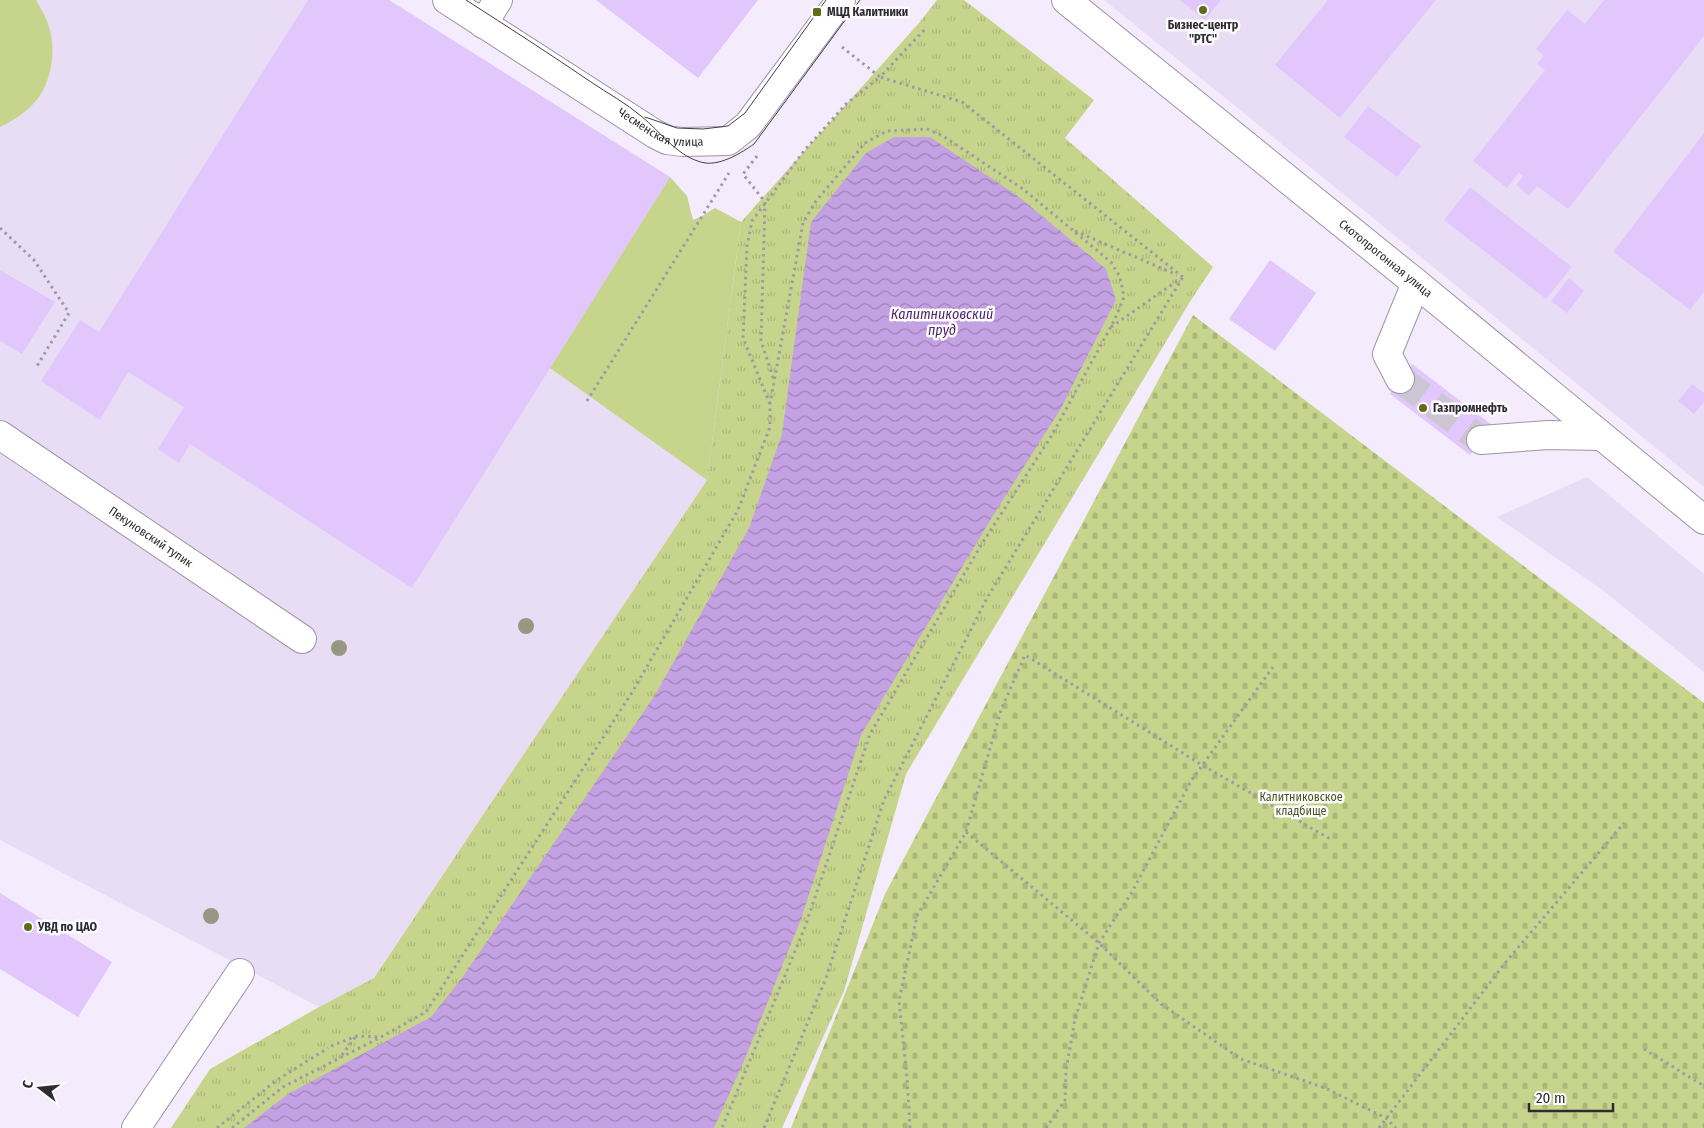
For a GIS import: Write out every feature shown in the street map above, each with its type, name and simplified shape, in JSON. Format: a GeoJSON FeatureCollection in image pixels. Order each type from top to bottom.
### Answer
{"type":"FeatureCollection","features":[{"type":"Feature","properties":{"kind":"street","name":"Чесменская улица"},"geometry":{"type":"LineString","coordinates":[[446,0],[667,140],[682,142],[728,141],[748,126],[841,0]]}},
{"type":"Feature","properties":{"kind":"street"},"geometry":{"type":"LineString","coordinates":[[483,24],[498,0]]}},
{"type":"Feature","properties":{"kind":"street","name":"Скотопрогонная улица"},"geometry":{"type":"LineString","coordinates":[[1066,0],[1416,283],[1704,520]]}},
{"type":"Feature","properties":{"kind":"street"},"geometry":{"type":"LineString","coordinates":[[1400,379],[1386,354],[1416,283]]}},
{"type":"Feature","properties":{"kind":"street","name":"Пекуновский тупик"},"geometry":{"type":"LineString","coordinates":[[0,435],[302,639]]}},
{"type":"Feature","properties":{"kind":"street"},"geometry":{"type":"LineString","coordinates":[[1481,440],[1548,435],[1601,436]]}},
{"type":"Feature","properties":{"kind":"street"},"geometry":{"type":"LineString","coordinates":[[136,1128],[240,973]]}},
{"type":"Feature","properties":{"kind":"path"},"geometry":{"type":"LineString","coordinates":[[770,404],[743,338],[747,246],[752,221],[804,151],[846,104],[880,77],[926,28]]}},
{"type":"Feature","properties":{"kind":"path"},"geometry":{"type":"LineString","coordinates":[[841,46],[880,77],[962,102],[1183,277]]}},
{"type":"Feature","properties":{"kind":"path"},"geometry":{"type":"LineString","coordinates":[[232,1128],[283,1088],[426,1012],[631,694],[738,510],[770,427],[770,404],[803,223],[816,201],[865,143],[887,131],[927,129],[944,136],[1023,190],[1111,262],[1120,277],[1124,297],[1111,327],[1052,435],[982,542],[870,734],[805,927],[722,1128]]}},
{"type":"Feature","properties":{"kind":"path"},"geometry":{"type":"LineString","coordinates":[[587,401],[729,173]]}},
{"type":"Feature","properties":{"kind":"path"},"geometry":{"type":"LineString","coordinates":[[743,174],[765,202],[761,341],[774,380]]}},
{"type":"Feature","properties":{"kind":"path"},"geometry":{"type":"LineString","coordinates":[[0,228],[34,260],[68,313],[37,366]]}},
{"type":"Feature","properties":{"kind":"path"},"geometry":{"type":"LineString","coordinates":[[1071,230],[1183,277]]}},
{"type":"Feature","properties":{"kind":"path"},"geometry":{"type":"LineString","coordinates":[[1111,327],[1183,277]]}},
{"type":"Feature","properties":{"kind":"path"},"geometry":{"type":"LineString","coordinates":[[764,1128],[826,978],[884,800],[987,598],[1183,277]]}},
{"type":"Feature","properties":{"kind":"path"},"geometry":{"type":"LineString","coordinates":[[910,1128],[908,1076],[899,1001],[917,916],[966,832],[1000,710],[1025,655],[1202,766],[1332,840]]}},
{"type":"Feature","properties":{"kind":"path"},"geometry":{"type":"LineString","coordinates":[[1046,1128],[1065,1100],[1066,1070],[1075,1019],[1099,943],[1132,892],[1191,781],[1273,667]]}},
{"type":"Feature","properties":{"kind":"path"},"geometry":{"type":"LineString","coordinates":[[1379,1128],[1504,964],[1624,823]]}},
{"type":"Feature","properties":{"kind":"path"},"geometry":{"type":"LineString","coordinates":[[966,832],[1099,943],[1161,1004],[1241,1059],[1326,1088],[1386,1118],[1396,1128]]}},
{"type":"Feature","properties":{"kind":"path"},"geometry":{"type":"LineString","coordinates":[[217,1128],[278,1080],[329,1047],[357,1036],[381,1037]]}},
{"type":"Feature","properties":{"kind":"path"},"geometry":{"type":"LineString","coordinates":[[340,1057],[357,1036]]}},
{"type":"Feature","properties":{"kind":"path"},"geometry":{"type":"LineString","coordinates":[[1644,1049],[1704,1086]]}},
{"type":"Feature","properties":{"kind":"shaded area"},"geometry":{"type":"Polygon","coordinates":[[[0,0],[389,0],[670,177],[687,196],[693,220],[715,208],[741,222],[707,480],[374,978],[319,1007],[0,840],[0,0]]]}},
{"type":"Feature","properties":{"kind":"shaded area"},"geometry":{"type":"Polygon","coordinates":[[[1104,0],[1704,0],[1704,487],[1224,97],[1104,0]]]}},
{"type":"Feature","properties":{"kind":"shaded area"},"geometry":{"type":"Polygon","coordinates":[[[1587,477],[1704,574],[1704,672],[1601,589],[1497,517],[1587,477]]]}},
{"type":"Feature","properties":{"kind":"green space"},"geometry":{"type":"Polygon","coordinates":[[[0,0],[36,0],[51,33],[52,54],[49,75],[41,94],[23,113],[0,127],[0,0]]]}},
{"type":"Feature","properties":{"kind":"green space","name":"Калитниковский пруд"},"geometry":{"type":"Polygon","coordinates":[[[937,0],[964,0],[1094,100],[1065,138],[1213,267],[1191,300],[906,774],[844,991],[782,1128],[171,1128],[210,1069],[374,978],[707,480],[741,222],[919,23],[937,0]]]}},
{"type":"Feature","properties":{"kind":"green space"},"geometry":{"type":"Polygon","coordinates":[[[670,177],[687,196],[693,220],[715,208],[741,222],[707,480],[550,368],[670,177]]]}},
{"type":"Feature","properties":{"kind":"green space","name":"Калитниковское кладбище"},"geometry":{"type":"Polygon","coordinates":[[[1193,315],[1704,703],[1704,1128],[791,1128],[885,894],[1193,315]]]}},
{"type":"Feature","properties":{"kind":"water","name":"Калитниковский пруд"},"geometry":{"type":"Polygon","coordinates":[[[894,137],[930,137],[1019,197],[1106,269],[1116,300],[1060,410],[994,514],[861,735],[801,919],[744,1061],[714,1128],[244,1128],[288,1094],[431,1017],[462,978],[655,695],[749,528],[782,434],[811,222],[866,153],[894,137]]]}},
{"type":"Feature","properties":{"kind":"building"},"geometry":{"type":"Polygon","coordinates":[[[308,0],[389,0],[670,177],[412,588],[190,444],[179,463],[158,449],[184,407],[128,372],[100,420],[41,381],[80,320],[99,332],[308,0]]]}},
{"type":"Feature","properties":{"kind":"building"},"geometry":{"type":"Polygon","coordinates":[[[596,0],[758,0],[698,78],[596,0]]]}},
{"type":"Feature","properties":{"kind":"building","name":"Бизнес-центр \"РТС\""},"geometry":{"type":"Polygon","coordinates":[[[1180,0],[1221,0],[1205,20],[1180,0]]]}},
{"type":"Feature","properties":{"kind":"building"},"geometry":{"type":"Polygon","coordinates":[[[1328,0],[1436,0],[1340,118],[1275,65],[1328,0]]]}},
{"type":"Feature","properties":{"kind":"building"},"geometry":{"type":"Polygon","coordinates":[[[1604,0],[1704,0],[1704,36],[1568,209],[1537,186],[1529,196],[1516,185],[1523,176],[1519,172],[1507,188],[1473,161],[1545,70],[1537,64],[1544,56],[1536,49],[1567,10],[1585,24],[1604,0]]]}},
{"type":"Feature","properties":{"kind":"building"},"geometry":{"type":"Polygon","coordinates":[[[1368,106],[1421,146],[1397,177],[1344,137],[1368,106]]]}},
{"type":"Feature","properties":{"kind":"building"},"geometry":{"type":"Polygon","coordinates":[[[1704,133],[1704,292],[1690,310],[1613,252],[1704,133]]]}},
{"type":"Feature","properties":{"kind":"building"},"geometry":{"type":"Polygon","coordinates":[[[1470,187],[1572,267],[1546,299],[1444,220],[1470,187]]]}},
{"type":"Feature","properties":{"kind":"building"},"geometry":{"type":"Polygon","coordinates":[[[1270,260],[1316,293],[1275,351],[1229,319],[1270,260]]]}},
{"type":"Feature","properties":{"kind":"building"},"geometry":{"type":"Polygon","coordinates":[[[0,270],[55,302],[22,354],[0,341],[0,270]]]}},
{"type":"Feature","properties":{"kind":"building"},"geometry":{"type":"Polygon","coordinates":[[[1569,278],[1584,291],[1567,313],[1551,301],[1569,278]]]}},
{"type":"Feature","properties":{"kind":"building"},"geometry":{"type":"Polygon","coordinates":[[[1412,364],[1492,425],[1470,455],[1390,394],[1412,364]]]}},
{"type":"Feature","properties":{"kind":"building"},"geometry":{"type":"Polygon","coordinates":[[[1692,384],[1704,393],[1704,402],[1694,414],[1678,401],[1692,384]]]}},
{"type":"Feature","properties":{"kind":"building","name":"УВД по ЦАО"},"geometry":{"type":"Polygon","coordinates":[[[0,893],[112,962],[78,1017],[0,969],[0,893]]]}},
{"type":"Feature","properties":{"kind":"tunnel"},"geometry":{"type":"LineString","coordinates":[[1400,379],[1481,440]]}},
{"type":"Feature","properties":{"kind":"tram line"},"geometry":{"type":"LineString","coordinates":[[466,0],[629,107],[686,156],[705,163],[731,158],[754,144],[860,0]]}},
{"type":"Feature","properties":{"kind":"tram line"},"geometry":{"type":"LineString","coordinates":[[645,117],[677,128],[703,129],[728,126],[745,113],[826,0]]}},
{"type":"Feature","properties":{"kind":"place","name":"Бизнес-центр \"РТС\""},"geometry":{"type":"Point","coordinates":[1203,10]}},
{"type":"Feature","properties":{"kind":"place","name":"МЦД Калитники"},"geometry":{"type":"Point","coordinates":[817,12]}},
{"type":"Feature","properties":{"kind":"place","name":"Газпромнефть"},"geometry":{"type":"Point","coordinates":[1423,408]}},
{"type":"Feature","properties":{"kind":"place","name":"УВД по ЦАО"},"geometry":{"type":"Point","coordinates":[28,927]}}]}
